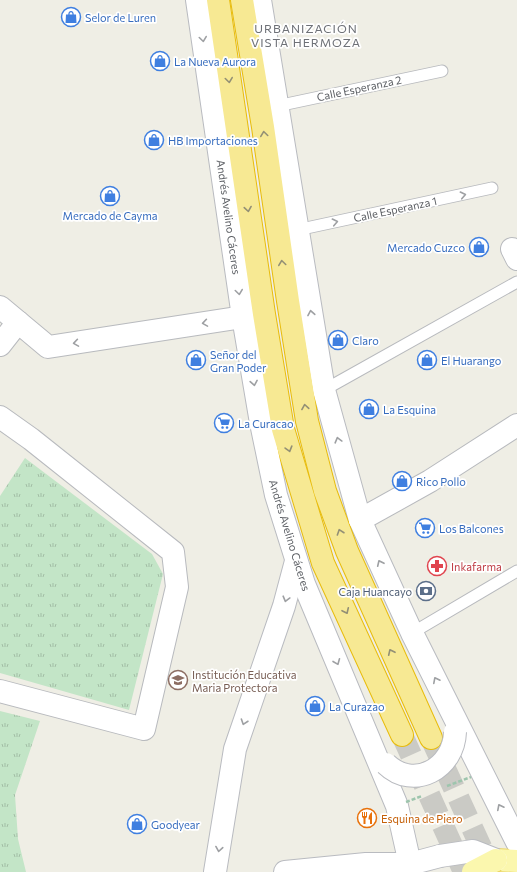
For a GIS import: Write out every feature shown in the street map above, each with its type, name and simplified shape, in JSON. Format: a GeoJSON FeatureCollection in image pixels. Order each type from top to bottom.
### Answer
{"type":"FeatureCollection","features":[{"type":"Feature","properties":{"kind":"highway","name":"Andrés Avelino Cáceres"},"geometry":{"type":"LineString","coordinates":[[218,0],[255,253],[283,429],[323,563],[402,735]]}},
{"type":"Feature","properties":{"kind":"highway"},"geometry":{"type":"LineString","coordinates":[[242,0],[263,127],[307,421],[325,491],[346,551],[431,738]]}},
{"type":"Feature","properties":{"kind":"main road","name":"Andrés Avelino Cáceres"},"geometry":{"type":"LineString","coordinates":[[197,0],[243,317],[261,423],[276,495],[304,584],[379,757],[397,806],[410,864]]}},
{"type":"Feature","properties":{"kind":"main road"},"geometry":{"type":"LineString","coordinates":[[260,0],[324,390],[360,520],[454,723],[511,856]]}},
{"type":"Feature","properties":{"kind":"main road"},"geometry":{"type":"LineString","coordinates":[[0,307],[48,347],[243,317]]}},
{"type":"Feature","properties":{"kind":"main road"},"geometry":{"type":"LineString","coordinates":[[0,345],[18,322]]}},
{"type":"Feature","properties":{"kind":"main road"},"geometry":{"type":"LineString","coordinates":[[0,417],[31,439],[173,552],[177,587],[144,729],[0,691]]}},
{"type":"Feature","properties":{"kind":"main road"},"geometry":{"type":"LineString","coordinates":[[360,520],[430,481],[517,425]]}},
{"type":"Feature","properties":{"kind":"main road"},"geometry":{"type":"LineString","coordinates":[[215,872],[235,749],[284,606],[296,561]]}},
{"type":"Feature","properties":{"kind":"main road"},"geometry":{"type":"LineString","coordinates":[[379,757],[396,772],[404,775],[416,776],[433,770],[450,755],[454,743],[454,723]]}},
{"type":"Feature","properties":{"kind":"main road"},"geometry":{"type":"LineString","coordinates":[[285,872],[366,864],[410,864],[440,856],[473,851],[511,856]]}},
{"type":"Feature","properties":{"kind":"main road"},"geometry":{"type":"LineString","coordinates":[[473,872],[511,856]]}},
{"type":"Feature","properties":{"kind":"lane","name":"Calle Esperanza 2"},"geometry":{"type":"LineString","coordinates":[[277,106],[442,71]]}},
{"type":"Feature","properties":{"kind":"lane","name":"Calle Esperanza 1"},"geometry":{"type":"LineString","coordinates":[[297,230],[492,188]]}},
{"type":"Feature","properties":{"kind":"lane"},"geometry":{"type":"LineString","coordinates":[[324,390],[517,282]]}},
{"type":"Feature","properties":{"kind":"lane"},"geometry":{"type":"LineString","coordinates":[[412,633],[517,571]]}},
{"type":"Feature","properties":{"kind":"green space"},"geometry":{"type":"Polygon","coordinates":[[[25,458],[152,554],[163,574],[129,710],[0,673],[0,496],[25,458]]]}},
{"type":"Feature","properties":{"kind":"green space"},"geometry":{"type":"Polygon","coordinates":[[[0,711],[40,721],[15,795],[18,839],[26,872],[0,872],[0,711]]]}},
{"type":"Feature","properties":{"kind":"tunnel"},"geometry":{"type":"LineString","coordinates":[[402,735],[464,872]]}},
{"type":"Feature","properties":{"kind":"tunnel"},"geometry":{"type":"LineString","coordinates":[[431,738],[491,869]]}},
{"type":"Feature","properties":{"kind":"place","name":"Selor de Luren"},"geometry":{"type":"Point","coordinates":[71,17]}},
{"type":"Feature","properties":{"kind":"place","name":"La Nueva Aurora"},"geometry":{"type":"Point","coordinates":[160,61]}},
{"type":"Feature","properties":{"kind":"place","name":"HB Importaciones"},"geometry":{"type":"Point","coordinates":[154,140]}},
{"type":"Feature","properties":{"kind":"place","name":"Mercado de Cayma"},"geometry":{"type":"Point","coordinates":[110,196]}},
{"type":"Feature","properties":{"kind":"place","name":"Mercado Cuzco"},"geometry":{"type":"Point","coordinates":[479,247]}},
{"type":"Feature","properties":{"kind":"place","name":"Claro"},"geometry":{"type":"Point","coordinates":[338,340]}},
{"type":"Feature","properties":{"kind":"place","name":"Señor del Gran Poder"},"geometry":{"type":"Point","coordinates":[196,360]}},
{"type":"Feature","properties":{"kind":"place","name":"El Huarango"},"geometry":{"type":"Point","coordinates":[427,360]}},
{"type":"Feature","properties":{"kind":"place","name":"La Esquina"},"geometry":{"type":"Point","coordinates":[369,409]}},
{"type":"Feature","properties":{"kind":"place","name":"La Curacao"},"geometry":{"type":"Point","coordinates":[224,423]}},
{"type":"Feature","properties":{"kind":"place","name":"Rico Pollo"},"geometry":{"type":"Point","coordinates":[402,481]}},
{"type":"Feature","properties":{"kind":"place","name":"Los Balcones"},"geometry":{"type":"Point","coordinates":[425,528]}},
{"type":"Feature","properties":{"kind":"place","name":"Inkafarma"},"geometry":{"type":"Point","coordinates":[437,566]}},
{"type":"Feature","properties":{"kind":"place","name":"Caja Huancayo"},"geometry":{"type":"Point","coordinates":[426,591]}},
{"type":"Feature","properties":{"kind":"place","name":"Institución Educativa Maria Protectora"},"geometry":{"type":"Point","coordinates":[178,680]}},
{"type":"Feature","properties":{"kind":"place","name":"La Curazao"},"geometry":{"type":"Point","coordinates":[315,706]}},
{"type":"Feature","properties":{"kind":"place","name":"Esquina de Piero"},"geometry":{"type":"Point","coordinates":[367,818]}},
{"type":"Feature","properties":{"kind":"place","name":"Goodyear"},"geometry":{"type":"Point","coordinates":[137,824]}},
{"type":"Feature","properties":{"kind":"district","name":"URBANIZACIÓN VISTA HERMOZA"},"geometry":{"type":"Point","coordinates":[306,35]}}]}
